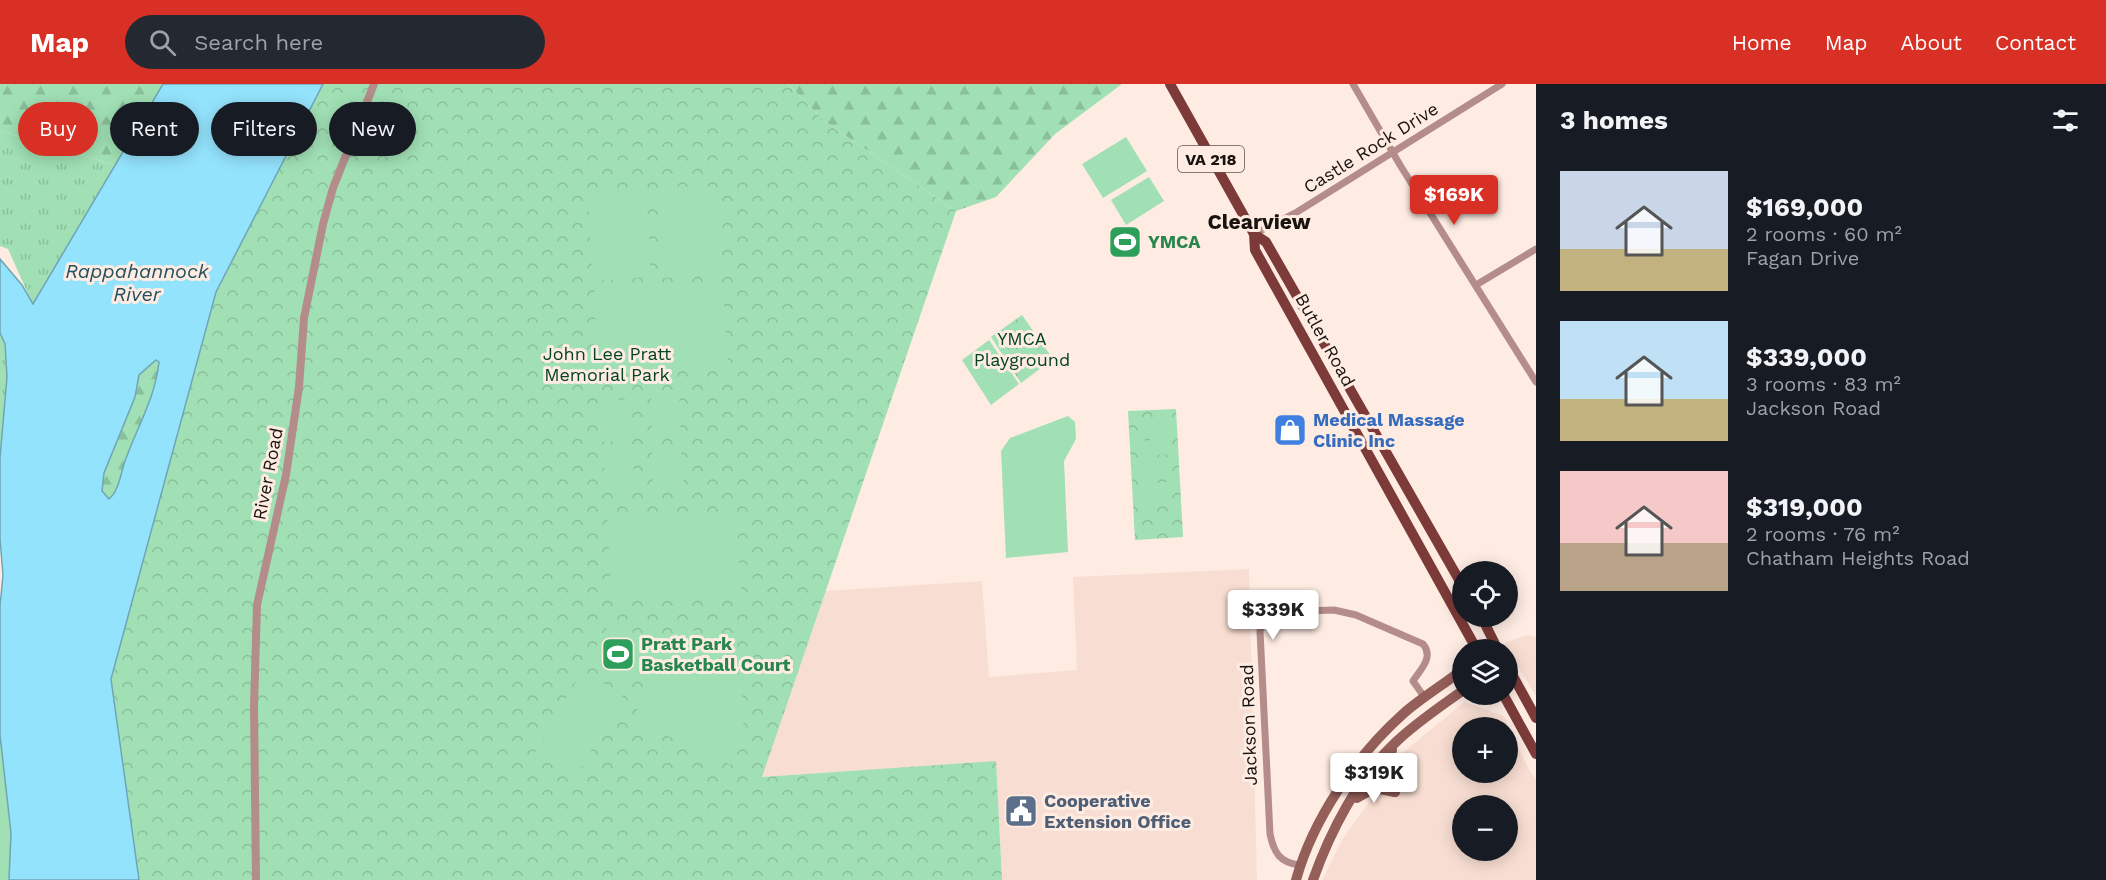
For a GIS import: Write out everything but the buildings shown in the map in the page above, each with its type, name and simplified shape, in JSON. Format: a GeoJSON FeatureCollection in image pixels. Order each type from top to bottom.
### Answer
{"type":"FeatureCollection","features":[{"type":"Feature","properties":{"kind":"main road","name":"Butler Road"},"geometry":{"type":"LineString","coordinates":[[1170,84],[1254,234],[1256,250],[1471,639]]}},
{"type":"Feature","properties":{"kind":"main road","name":"Butler Road"},"geometry":{"type":"LineString","coordinates":[[1254,234],[1266,242],[1452,568]]}},
{"type":"Feature","properties":{"kind":"main road"},"geometry":{"type":"LineString","coordinates":[[1296,880],[1300,865],[1327,812],[1358,764],[1403,714],[1452,678]]}},
{"type":"Feature","properties":{"kind":"main road"},"geometry":{"type":"LineString","coordinates":[[1518,685],[1536,718]]}},
{"type":"Feature","properties":{"kind":"main road"},"geometry":{"type":"LineString","coordinates":[[1313,880],[1322,856],[1351,802],[1372,770],[1394,743],[1452,698]]}},
{"type":"Feature","properties":{"kind":"main road"},"geometry":{"type":"LineString","coordinates":[[1509,705],[1536,754]]}},
{"type":"Feature","properties":{"kind":"main road"},"geometry":{"type":"LineString","coordinates":[[1351,802],[1376,788],[1395,792],[1386,772],[1394,743]]}},
{"type":"Feature","properties":{"kind":"street","name":"River Road"},"geometry":{"type":"LineString","coordinates":[[256,880],[254,706],[257,605],[288,466],[304,318],[323,224],[333,189],[374,84]]}},
{"type":"Feature","properties":{"kind":"street"},"geometry":{"type":"LineString","coordinates":[[1353,84],[1536,382]]}},
{"type":"Feature","properties":{"kind":"street","name":"Castle Rock Drive"},"geometry":{"type":"LineString","coordinates":[[1254,234],[1297,212],[1502,84]]}},
{"type":"Feature","properties":{"kind":"street"},"geometry":{"type":"LineString","coordinates":[[1476,285],[1536,249]]}},
{"type":"Feature","properties":{"kind":"street","name":"Jackson Road"},"geometry":{"type":"LineString","coordinates":[[1300,865],[1283,861],[1275,854],[1270,834],[1260,631],[1264,619],[1276,612],[1345,611],[1419,641],[1428,653],[1413,681],[1425,698]]}},
{"type":"Feature","properties":{"kind":"shaded area"},"geometry":{"type":"Polygon","coordinates":[[[1249,569],[1257,880],[1002,880],[996,762],[762,777],[825,591],[982,581],[989,677],[1077,670],[1073,577],[1249,569]]]}},
{"type":"Feature","properties":{"kind":"shaded area"},"geometry":{"type":"Polygon","coordinates":[[[1526,635],[1536,637],[1536,696],[1518,666],[1518,639],[1515,639],[1526,635]]]}},
{"type":"Feature","properties":{"kind":"shaded area"},"geometry":{"type":"Polygon","coordinates":[[[1460,705],[1473,705],[1504,716],[1452,717],[1452,783],[1518,783],[1518,747],[1536,780],[1536,880],[1322,880],[1342,840],[1392,770],[1394,760],[1460,705]]]}},
{"type":"Feature","properties":{"kind":"green space"},"geometry":{"type":"Polygon","coordinates":[[[0,84],[163,84],[152,102],[110,102],[110,156],[120,156],[115,165],[85,156],[98,156],[98,102],[18,102],[18,136],[0,131],[0,84]]]}},
{"type":"Feature","properties":{"kind":"green space","name":"John Lee Pratt Memorial Park"},"geometry":{"type":"Polygon","coordinates":[[[323,84],[788,84],[824,121],[956,211],[762,777],[996,761],[1002,880],[139,880],[111,679],[216,292],[286,156],[317,156],[317,102],[314,102],[323,84]]]}},
{"type":"Feature","properties":{"kind":"green space"},"geometry":{"type":"Polygon","coordinates":[[[788,84],[1122,84],[1055,134],[996,197],[956,211],[824,121],[788,84]]]}},
{"type":"Feature","properties":{"kind":"green space"},"geometry":{"type":"Polygon","coordinates":[[[0,131],[18,136],[18,156],[85,156],[115,165],[33,305],[8,249],[0,246],[0,131]]]}},
{"type":"Feature","properties":{"kind":"green space","name":"YMCA"},"geometry":{"type":"Polygon","coordinates":[[[1126,137],[1147,171],[1103,198],[1082,164],[1126,137]]]}},
{"type":"Feature","properties":{"kind":"green space","name":"YMCA"},"geometry":{"type":"Polygon","coordinates":[[[1149,177],[1164,201],[1126,225],[1111,200],[1149,177]]]}},
{"type":"Feature","properties":{"kind":"green space"},"geometry":{"type":"Polygon","coordinates":[[[716,186],[722,274],[664,278],[658,188],[716,186]]]}},
{"type":"Feature","properties":{"kind":"green space"},"geometry":{"type":"Polygon","coordinates":[[[646,188],[651,277],[593,281],[588,194],[646,188]]]}},
{"type":"Feature","properties":{"kind":"green space"},"geometry":{"type":"Polygon","coordinates":[[[723,283],[728,366],[598,373],[594,290],[723,283]]]}},
{"type":"Feature","properties":{"kind":"green space","name":"YMCA Playground"},"geometry":{"type":"Polygon","coordinates":[[[1022,315],[1053,359],[1021,383],[991,337],[1022,315]]]}},
{"type":"Feature","properties":{"kind":"green space"},"geometry":{"type":"Polygon","coordinates":[[[0,333],[5,346],[8,377],[0,458],[0,333]]]}},
{"type":"Feature","properties":{"kind":"green space"},"geometry":{"type":"Polygon","coordinates":[[[989,340],[1019,384],[991,405],[962,360],[989,340]]]}},
{"type":"Feature","properties":{"kind":"green space"},"geometry":{"type":"Polygon","coordinates":[[[156,360],[159,362],[151,397],[128,452],[119,484],[109,499],[102,491],[104,473],[135,397],[139,375],[156,360]]]}},
{"type":"Feature","properties":{"kind":"green space"},"geometry":{"type":"Polygon","coordinates":[[[679,396],[681,437],[652,438],[651,397],[679,396]]]}},
{"type":"Feature","properties":{"kind":"green space"},"geometry":{"type":"Polygon","coordinates":[[[628,399],[633,439],[603,442],[601,402],[628,399]]]}},
{"type":"Feature","properties":{"kind":"green space"},"geometry":{"type":"Polygon","coordinates":[[[1176,409],[1183,537],[1135,540],[1128,411],[1176,409]]]}},
{"type":"Feature","properties":{"kind":"green space"},"geometry":{"type":"Polygon","coordinates":[[[1068,416],[1075,422],[1076,439],[1064,461],[1068,552],[1006,558],[1001,451],[1010,438],[1068,416]]]}},
{"type":"Feature","properties":{"kind":"green space"},"geometry":{"type":"Polygon","coordinates":[[[1168,417],[1169,432],[1138,434],[1137,419],[1168,417]]]}},
{"type":"Feature","properties":{"kind":"green space"},"geometry":{"type":"Polygon","coordinates":[[[1169,439],[1170,454],[1139,456],[1138,441],[1169,439]]]}},
{"type":"Feature","properties":{"kind":"green space"},"geometry":{"type":"Polygon","coordinates":[[[681,445],[684,487],[653,488],[652,447],[681,445]]]}},
{"type":"Feature","properties":{"kind":"green space"},"geometry":{"type":"Polygon","coordinates":[[[632,448],[635,490],[605,492],[603,450],[632,448]]]}},
{"type":"Feature","properties":{"kind":"green space"},"geometry":{"type":"Polygon","coordinates":[[[1170,460],[1171,475],[1140,477],[1139,462],[1170,460]]]}},
{"type":"Feature","properties":{"kind":"green space"},"geometry":{"type":"Polygon","coordinates":[[[1171,482],[1172,497],[1142,499],[1140,484],[1171,482]]]}},
{"type":"Feature","properties":{"kind":"green space"},"geometry":{"type":"Polygon","coordinates":[[[736,511],[741,593],[612,602],[607,518],[736,511]]]}},
{"type":"Feature","properties":{"kind":"green space"},"geometry":{"type":"Polygon","coordinates":[[[679,622],[717,649],[738,682],[743,700],[744,720],[740,742],[731,765],[637,722],[634,714],[641,704],[679,622]]]}},
{"type":"Feature","properties":{"kind":"green space","name":"Pratt Park Basketball Court"},"geometry":{"type":"Polygon","coordinates":[[[608,626],[648,649],[628,683],[588,660],[608,626]]]}},
{"type":"Feature","properties":{"kind":"green space"},"geometry":{"type":"Polygon","coordinates":[[[582,671],[623,695],[576,777],[534,755],[582,671]]]}},
{"type":"Feature","properties":{"kind":"green space"},"geometry":{"type":"Polygon","coordinates":[[[0,735],[11,833],[9,880],[0,880],[0,735]]]}},
{"type":"Feature","properties":{"kind":"water","name":"Rappahannock River"},"geometry":{"type":"Polygon","coordinates":[[[163,84],[323,84],[314,102],[211,102],[211,156],[286,156],[216,292],[111,679],[139,880],[9,880],[11,833],[0,735],[0,606],[3,575],[0,539],[0,458],[7,377],[5,344],[0,333],[0,259],[22,285],[33,304],[120,156],[199,156],[199,102],[152,102],[163,84]],[[156,360],[139,375],[135,397],[104,473],[102,491],[109,499],[117,486],[150,401],[159,362],[156,360]]]}},
{"type":"Feature","properties":{"kind":"place","name":"YMCA"},"geometry":{"type":"Point","coordinates":[1125,242]}},
{"type":"Feature","properties":{"kind":"place","name":"Medical Massage Clinic Inc"},"geometry":{"type":"Point","coordinates":[1290,430]}},
{"type":"Feature","properties":{"kind":"place","name":"Pratt Park Basketball Court"},"geometry":{"type":"Point","coordinates":[618,654]}},
{"type":"Feature","properties":{"kind":"place","name":"Cooperative Extension Office"},"geometry":{"type":"Point","coordinates":[1021,811]}},
{"type":"Feature","properties":{"kind":"district","name":"Clearview"},"geometry":{"type":"Point","coordinates":[1259,222]}}]}
